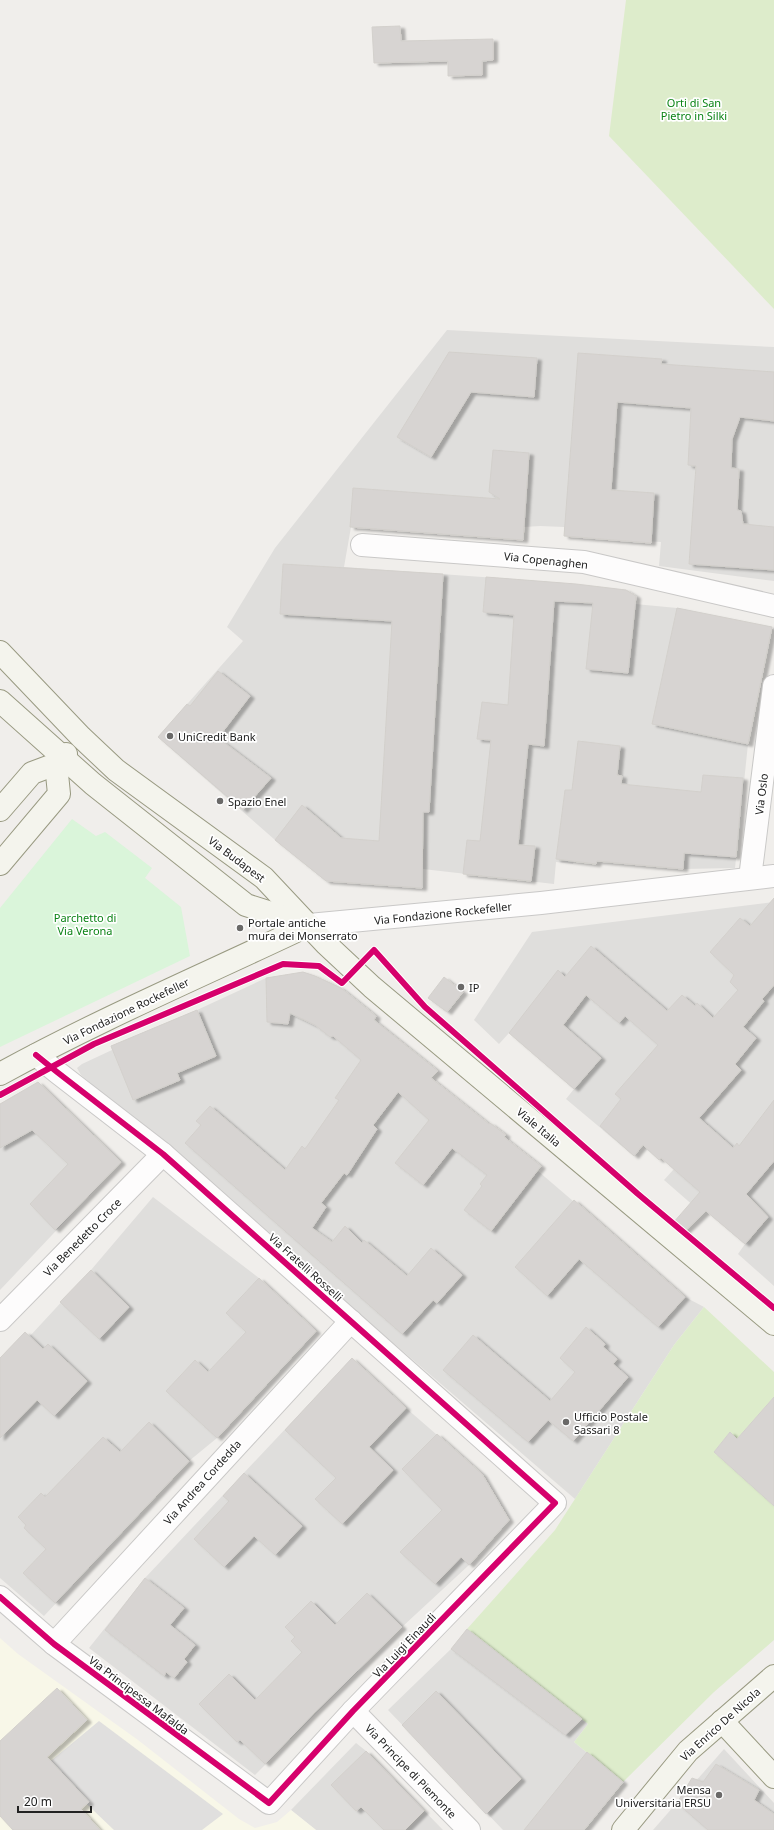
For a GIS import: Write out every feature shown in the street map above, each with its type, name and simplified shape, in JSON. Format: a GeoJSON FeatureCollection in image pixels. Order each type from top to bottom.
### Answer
{"type":"FeatureCollection","features":[{"type":"Feature","properties":{"kind":"street","name":"Via Copenaghen"},"geometry":{"type":"LineString","coordinates":[[362,545],[584,562],[774,606]]}},
{"type":"Feature","properties":{"kind":"street","name":"Via Budapest"},"geometry":{"type":"LineString","coordinates":[[0,652],[81,737],[116,770],[264,878],[309,926]]}},
{"type":"Feature","properties":{"kind":"street","name":"Via Oslo"},"geometry":{"type":"LineString","coordinates":[[750,878],[774,686]]}},
{"type":"Feature","properties":{"kind":"street"},"geometry":{"type":"LineString","coordinates":[[0,701],[59,761],[93,784],[246,905],[309,926]]}},
{"type":"Feature","properties":{"kind":"street"},"geometry":{"type":"LineString","coordinates":[[0,810],[32,773],[59,761],[81,737]]}},
{"type":"Feature","properties":{"kind":"street"},"geometry":{"type":"LineString","coordinates":[[0,864],[59,794],[59,761]]}},
{"type":"Feature","properties":{"kind":"street","name":"Via Fondazione Rockefeller"},"geometry":{"type":"LineString","coordinates":[[0,1074],[209,971],[309,926],[541,903],[774,876]]}},
{"type":"Feature","properties":{"kind":"street","name":"Viale Italia"},"geometry":{"type":"LineString","coordinates":[[309,926],[372,987],[774,1324]]}},
{"type":"Feature","properties":{"kind":"street","name":"Via Fratelli Rosselli"},"geometry":{"type":"LineString","coordinates":[[36,1055],[163,1154],[555,1503]]}},
{"type":"Feature","properties":{"kind":"street","name":"Via Benedetto Croce"},"geometry":{"type":"LineString","coordinates":[[0,1320],[163,1154]]}},
{"type":"Feature","properties":{"kind":"street","name":"Via Andrea Cordedda"},"geometry":{"type":"LineString","coordinates":[[54,1644],[351,1320]]}},
{"type":"Feature","properties":{"kind":"street","name":"Via Luigi Einaudi"},"geometry":{"type":"LineString","coordinates":[[269,1803],[353,1711],[555,1503]]}},
{"type":"Feature","properties":{"kind":"street","name":"Via Principessa Mafalda"},"geometry":{"type":"LineString","coordinates":[[0,1597],[54,1644],[269,1803]]}},
{"type":"Feature","properties":{"kind":"street","name":"Via Enrico De Nicola"},"geometry":{"type":"LineString","coordinates":[[623,1830],[688,1751],[774,1676]]}},
{"type":"Feature","properties":{"kind":"street","name":"Via Principe di Piemonte"},"geometry":{"type":"LineString","coordinates":[[353,1711],[469,1830]]}},
{"type":"Feature","properties":{"kind":"street"},"geometry":{"type":"LineString","coordinates":[[722,1720],[774,1778]]}},
{"type":"Feature","properties":{"kind":"shaded area"},"geometry":{"type":"Polygon","coordinates":[[[447,330],[774,347],[774,581],[659,566],[661,542],[564,536],[564,527],[540,526],[524,527],[523,540],[351,527],[344,567],[564,583],[626,590],[636,596],[635,604],[677,608],[772,627],[748,744],[735,868],[683,869],[641,865],[643,841],[616,839],[613,863],[597,861],[596,864],[574,861],[573,864],[556,862],[554,884],[423,869],[422,888],[326,881],[275,840],[158,737],[243,641],[227,627],[275,548],[447,330]]]}},
{"type":"Feature","properties":{"kind":"shaded area"},"geometry":{"type":"Polygon","coordinates":[[[774,902],[774,1286],[738,1254],[745,1244],[706,1211],[703,1214],[664,1180],[674,1169],[661,1158],[659,1160],[643,1146],[634,1156],[566,1099],[574,1089],[509,1033],[499,1044],[474,1020],[532,932],[774,902]]]}},
{"type":"Feature","properties":{"kind":"shaded area"},"geometry":{"type":"Polygon","coordinates":[[[303,972],[341,988],[376,1016],[375,1020],[438,1071],[431,1078],[488,1124],[490,1123],[506,1135],[503,1139],[541,1166],[538,1171],[685,1297],[704,1307],[674,1345],[575,1499],[81,1075],[77,1068],[82,1064],[112,1050],[111,1046],[197,1010],[266,978],[303,972]]]}},
{"type":"Feature","properties":{"kind":"shaded area"},"geometry":{"type":"Polygon","coordinates":[[[38,1082],[121,1162],[0,1290],[0,1104],[38,1082]]]}},
{"type":"Feature","properties":{"kind":"shaded area"},"geometry":{"type":"Polygon","coordinates":[[[153,1197],[259,1278],[316,1331],[217,1438],[189,1461],[44,1616],[0,1578],[0,1358],[25,1332],[30,1336],[91,1270],[153,1197]]]}},
{"type":"Feature","properties":{"kind":"shaded area"},"geometry":{"type":"Polygon","coordinates":[[[352,1358],[406,1408],[482,1474],[509,1520],[469,1565],[402,1627],[255,1775],[89,1648],[145,1578],[352,1358]]]}},
{"type":"Feature","properties":{"kind":"shaded area"},"geometry":{"type":"Polygon","coordinates":[[[467,1629],[588,1724],[574,1742],[623,1782],[584,1830],[503,1830],[388,1710],[451,1649],[467,1629]]]}},
{"type":"Feature","properties":{"kind":"shaded area"},"geometry":{"type":"Polygon","coordinates":[[[0,1638],[18,1654],[138,1740],[239,1819],[255,1828],[277,1822],[291,1810],[316,1830],[0,1830],[0,1638]]]}},
{"type":"Feature","properties":{"kind":"shaded area"},"geometry":{"type":"Polygon","coordinates":[[[99,1721],[223,1814],[202,1830],[114,1830],[46,1765],[99,1721]]]}},
{"type":"Feature","properties":{"kind":"shaded area"},"geometry":{"type":"Polygon","coordinates":[[[356,1743],[366,1751],[443,1830],[316,1830],[291,1810],[356,1743]]]}},
{"type":"Feature","properties":{"kind":"shaded area","name":"Mensa Universitaria ERSU"},"geometry":{"type":"Polygon","coordinates":[[[724,1749],[774,1803],[774,1830],[653,1830],[724,1749]]]}},
{"type":"Feature","properties":{"kind":"green space","name":"Orti di San Pietro in Silki"},"geometry":{"type":"Polygon","coordinates":[[[626,0],[774,0],[774,309],[609,136],[626,0]]]}},
{"type":"Feature","properties":{"kind":"green space","name":"Parchetto di Via Verona"},"geometry":{"type":"Polygon","coordinates":[[[72,819],[96,836],[105,832],[152,868],[145,878],[181,907],[190,956],[0,1047],[0,908],[72,819]]]}},
{"type":"Feature","properties":{"kind":"green space"},"geometry":{"type":"Polygon","coordinates":[[[704,1307],[774,1372],[774,1397],[737,1439],[730,1432],[714,1452],[774,1506],[774,1640],[714,1692],[623,1782],[574,1742],[588,1724],[467,1629],[555,1530],[674,1345],[704,1307]]]}},
{"type":"Feature","properties":{"kind":"building"},"geometry":{"type":"Polygon","coordinates":[[[400,26],[401,41],[493,39],[493,60],[482,61],[482,75],[448,76],[448,61],[374,63],[372,27],[400,26]]]}},
{"type":"Feature","properties":{"kind":"building"},"geometry":{"type":"Polygon","coordinates":[[[449,352],[537,358],[534,397],[471,392],[431,457],[397,437],[449,352]]]}},
{"type":"Feature","properties":{"kind":"building"},"geometry":{"type":"Polygon","coordinates":[[[578,353],[662,359],[661,364],[774,372],[774,421],[740,417],[732,439],[731,468],[739,469],[737,510],[741,511],[743,524],[774,527],[774,570],[689,564],[696,466],[688,465],[691,408],[617,402],[611,490],[654,493],[651,543],[564,536],[578,353]]]}},
{"type":"Feature","properties":{"kind":"building"},"geometry":{"type":"Polygon","coordinates":[[[493,450],[529,453],[523,540],[350,527],[353,488],[500,499],[489,492],[493,450]]]}},
{"type":"Feature","properties":{"kind":"building"},"geometry":{"type":"Polygon","coordinates":[[[283,564],[443,574],[429,812],[423,812],[422,888],[326,881],[275,840],[302,805],[341,838],[379,841],[392,621],[280,614],[283,564]]]}},
{"type":"Feature","properties":{"kind":"building"},"geometry":{"type":"Polygon","coordinates":[[[486,577],[576,584],[626,590],[636,596],[628,673],[586,669],[593,603],[554,601],[544,746],[528,744],[518,845],[535,846],[531,881],[463,874],[467,840],[480,841],[491,740],[477,739],[482,702],[508,705],[514,615],[483,612],[486,577]]]}},
{"type":"Feature","properties":{"kind":"building"},"geometry":{"type":"Polygon","coordinates":[[[677,608],[772,627],[748,744],[652,724],[677,608]]]}},
{"type":"Feature","properties":{"kind":"building"},"geometry":{"type":"Polygon","coordinates":[[[218,671],[250,696],[218,738],[271,778],[243,810],[158,737],[187,704],[190,706],[218,671]]]}},
{"type":"Feature","properties":{"kind":"building"},"geometry":{"type":"Polygon","coordinates":[[[578,741],[620,746],[617,775],[622,776],[621,784],[701,792],[703,775],[743,778],[736,857],[684,853],[683,869],[597,861],[596,864],[556,859],[565,790],[572,790],[578,741]]]}},
{"type":"Feature","properties":{"kind":"building"},"geometry":{"type":"Polygon","coordinates":[[[774,898],[774,985],[762,999],[764,1001],[743,1027],[756,1038],[735,1064],[741,1070],[699,1118],[733,1148],[737,1143],[739,1146],[774,1100],[774,1161],[746,1194],[768,1217],[745,1244],[706,1211],[684,1232],[673,1223],[700,1192],[661,1158],[659,1160],[643,1145],[634,1156],[600,1126],[621,1099],[615,1094],[658,1045],[625,1016],[619,1023],[586,995],[563,1025],[601,1058],[574,1089],[509,1033],[558,970],[565,977],[591,946],[667,1011],[682,995],[695,1006],[697,1003],[713,1018],[738,990],[730,982],[734,975],[710,952],[740,918],[750,926],[774,898]]]}},
{"type":"Feature","properties":{"kind":"building"},"geometry":{"type":"Polygon","coordinates":[[[303,972],[341,988],[376,1016],[374,1020],[438,1071],[431,1078],[489,1124],[490,1123],[506,1135],[504,1137],[541,1166],[491,1231],[464,1210],[482,1186],[480,1184],[487,1175],[452,1148],[423,1185],[395,1163],[429,1120],[398,1092],[373,1125],[377,1129],[347,1175],[344,1173],[321,1203],[326,1207],[312,1228],[332,1242],[345,1226],[362,1243],[364,1240],[407,1276],[431,1248],[462,1275],[437,1303],[433,1300],[402,1334],[185,1143],[201,1125],[196,1121],[210,1106],[285,1170],[302,1146],[305,1149],[339,1100],[335,1098],[361,1060],[333,1036],[330,1037],[315,1025],[290,1013],[288,1024],[267,1022],[266,978],[303,972]]]}},
{"type":"Feature","properties":{"kind":"building"},"geometry":{"type":"Polygon","coordinates":[[[444,977],[463,992],[447,1012],[428,998],[444,977]]]}},
{"type":"Feature","properties":{"kind":"building"},"geometry":{"type":"Polygon","coordinates":[[[197,1010],[216,1056],[177,1073],[180,1080],[133,1100],[111,1046],[197,1010]]]}},
{"type":"Feature","properties":{"kind":"building"},"geometry":{"type":"Polygon","coordinates":[[[38,1082],[121,1162],[55,1230],[30,1204],[68,1164],[32,1130],[0,1148],[0,1104],[38,1082]]]}},
{"type":"Feature","properties":{"kind":"building"},"geometry":{"type":"Polygon","coordinates":[[[574,1200],[685,1297],[658,1327],[579,1259],[547,1296],[515,1267],[574,1200]]]}},
{"type":"Feature","properties":{"kind":"building"},"geometry":{"type":"Polygon","coordinates":[[[91,1270],[129,1307],[99,1339],[60,1302],[91,1270]]]}},
{"type":"Feature","properties":{"kind":"building"},"geometry":{"type":"Polygon","coordinates":[[[259,1278],[316,1331],[217,1438],[166,1391],[195,1360],[208,1372],[246,1332],[226,1313],[259,1278]]]}},
{"type":"Feature","properties":{"kind":"building"},"geometry":{"type":"Polygon","coordinates":[[[586,1327],[605,1344],[603,1347],[617,1359],[613,1364],[628,1377],[573,1441],[548,1420],[528,1442],[443,1370],[473,1335],[550,1401],[575,1372],[560,1358],[586,1327]]]}},
{"type":"Feature","properties":{"kind":"building"},"geometry":{"type":"Polygon","coordinates":[[[25,1332],[43,1349],[48,1344],[87,1381],[54,1416],[37,1400],[0,1438],[0,1358],[25,1332]]]}},
{"type":"Feature","properties":{"kind":"building"},"geometry":{"type":"Polygon","coordinates":[[[352,1358],[406,1408],[369,1447],[393,1470],[342,1524],[315,1499],[336,1478],[285,1430],[352,1358]]]}},
{"type":"Feature","properties":{"kind":"building"},"geometry":{"type":"Polygon","coordinates":[[[774,1397],[774,1506],[714,1452],[730,1432],[737,1439],[774,1397]]]}},
{"type":"Feature","properties":{"kind":"building"},"geometry":{"type":"Polygon","coordinates":[[[149,1422],[189,1461],[55,1603],[23,1573],[46,1549],[24,1528],[26,1525],[18,1517],[41,1493],[45,1497],[103,1437],[120,1452],[149,1422]]]}},
{"type":"Feature","properties":{"kind":"building"},"geometry":{"type":"Polygon","coordinates":[[[437,1434],[482,1474],[509,1520],[469,1565],[461,1557],[435,1584],[400,1552],[442,1510],[402,1469],[437,1434]]]}},
{"type":"Feature","properties":{"kind":"building"},"geometry":{"type":"Polygon","coordinates":[[[244,1473],[302,1526],[275,1555],[254,1536],[224,1567],[194,1539],[229,1501],[223,1496],[244,1473]]]}},
{"type":"Feature","properties":{"kind":"building"},"geometry":{"type":"Polygon","coordinates":[[[145,1578],[184,1608],[170,1625],[195,1645],[184,1659],[187,1662],[174,1678],[166,1672],[164,1676],[105,1630],[145,1578]]]}},
{"type":"Feature","properties":{"kind":"building"},"geometry":{"type":"Polygon","coordinates":[[[367,1593],[402,1627],[314,1713],[265,1764],[240,1740],[237,1742],[199,1704],[229,1674],[255,1700],[302,1652],[291,1641],[295,1637],[285,1627],[311,1601],[335,1625],[367,1593]]]}},
{"type":"Feature","properties":{"kind":"building"},"geometry":{"type":"Polygon","coordinates":[[[467,1629],[582,1719],[565,1735],[451,1649],[467,1629]]]}},
{"type":"Feature","properties":{"kind":"building"},"geometry":{"type":"Polygon","coordinates":[[[57,1688],[87,1720],[47,1757],[89,1802],[81,1809],[100,1830],[13,1830],[0,1816],[0,1741],[57,1688]]]}},
{"type":"Feature","properties":{"kind":"building"},"geometry":{"type":"Polygon","coordinates":[[[436,1691],[521,1779],[486,1814],[402,1725],[436,1691]]]}},
{"type":"Feature","properties":{"kind":"building"},"geometry":{"type":"Polygon","coordinates":[[[366,1751],[424,1811],[405,1830],[384,1830],[361,1807],[356,1811],[331,1785],[366,1751]]]}},
{"type":"Feature","properties":{"kind":"building"},"geometry":{"type":"Polygon","coordinates":[[[587,1752],[623,1782],[584,1830],[524,1830],[587,1752]]]}},
{"type":"Feature","properties":{"kind":"building","name":"Mensa Universitaria ERSU"},"geometry":{"type":"Polygon","coordinates":[[[716,1764],[759,1790],[754,1800],[774,1814],[774,1830],[708,1830],[677,1803],[692,1778],[703,1782],[716,1764]]]}},
{"type":"Feature","properties":{"kind":"cycle path"},"geometry":{"type":"LineString","coordinates":[[0,1095],[94,1044],[283,964],[319,966],[342,983],[374,950],[425,1007],[638,1194],[774,1308]]}},
{"type":"Feature","properties":{"kind":"cycle path"},"geometry":{"type":"LineString","coordinates":[[0,1597],[54,1644],[269,1803],[353,1711],[555,1503],[163,1154],[36,1055]]}},
{"type":"Feature","properties":{"kind":"place","name":"UniCredit Bank"},"geometry":{"type":"Point","coordinates":[170,736]}},
{"type":"Feature","properties":{"kind":"place","name":"Spazio Enel"},"geometry":{"type":"Point","coordinates":[220,801]}},
{"type":"Feature","properties":{"kind":"place","name":"Portale antiche mura dei Monserrato"},"geometry":{"type":"Point","coordinates":[240,928]}},
{"type":"Feature","properties":{"kind":"place","name":"IP"},"geometry":{"type":"Point","coordinates":[461,987]}},
{"type":"Feature","properties":{"kind":"place","name":"Ufficio Postale Sassari 8"},"geometry":{"type":"Point","coordinates":[566,1422]}},
{"type":"Feature","properties":{"kind":"place","name":"Mensa Universitaria ERSU"},"geometry":{"type":"Point","coordinates":[719,1795]}}]}
